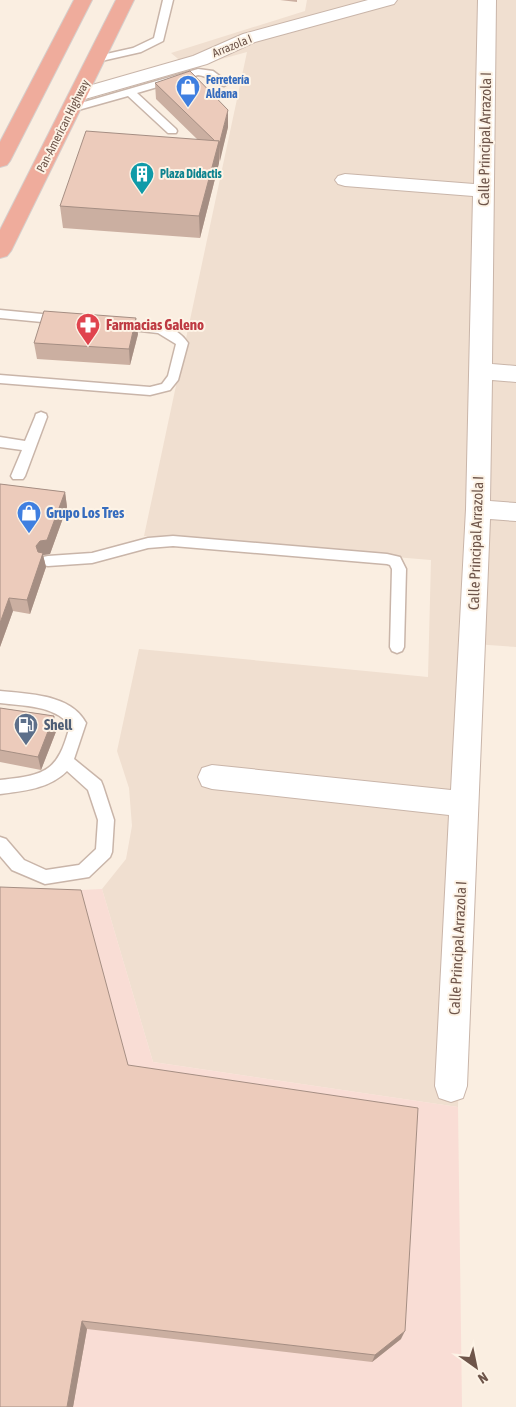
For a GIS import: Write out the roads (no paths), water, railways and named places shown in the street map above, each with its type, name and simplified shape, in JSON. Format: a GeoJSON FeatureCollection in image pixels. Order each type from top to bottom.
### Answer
{"type":"FeatureCollection","features":[{"type":"Feature","properties":{"kind":"highway"},"geometry":{"type":"LineString","coordinates":[[0,161],[83,0]]}},
{"type":"Feature","properties":{"kind":"highway","name":"Pan-American Highway"},"geometry":{"type":"LineString","coordinates":[[0,251],[125,0]]}},
{"type":"Feature","properties":{"kind":"street","name":"Arrazola I"},"geometry":{"type":"LineString","coordinates":[[78,96],[200,60],[248,38],[388,0]]}},
{"type":"Feature","properties":{"kind":"street","name":"Calle Principal Arrazola I"},"geometry":{"type":"LineString","coordinates":[[451,1086],[478,509],[487,0]]}},
{"type":"Feature","properties":{"kind":"street"},"geometry":{"type":"LineString","coordinates":[[345,180],[484,191]]}},
{"type":"Feature","properties":{"kind":"street"},"geometry":{"type":"LineString","coordinates":[[481,371],[516,374]]}},
{"type":"Feature","properties":{"kind":"street"},"geometry":{"type":"LineString","coordinates":[[478,509],[516,512]]}},
{"type":"Feature","properties":{"kind":"street"},"geometry":{"type":"LineString","coordinates":[[212,776],[464,804]]}},
{"type":"Feature","properties":{"kind":"lane"},"geometry":{"type":"LineString","coordinates":[[97,58],[134,50],[147,46],[159,39],[168,0]]}},
{"type":"Feature","properties":{"kind":"lane"},"geometry":{"type":"LineString","coordinates":[[78,96],[130,92],[198,72],[209,73],[224,83]]}},
{"type":"Feature","properties":{"kind":"lane"},"geometry":{"type":"LineString","coordinates":[[130,92],[172,132]]}},
{"type":"Feature","properties":{"kind":"lane"},"geometry":{"type":"LineString","coordinates":[[0,314],[79,321]]}},
{"type":"Feature","properties":{"kind":"lane"},"geometry":{"type":"LineString","coordinates":[[0,379],[150,391],[166,387],[174,377],[182,343],[176,335],[158,329],[109,324]]}},
{"type":"Feature","properties":{"kind":"lane"},"geometry":{"type":"LineString","coordinates":[[18,476],[40,416]]}},
{"type":"Feature","properties":{"kind":"lane"},"geometry":{"type":"LineString","coordinates":[[0,442],[30,446]]}},
{"type":"Feature","properties":{"kind":"lane"},"geometry":{"type":"LineString","coordinates":[[48,561],[92,558],[148,543],[173,541],[387,559],[395,562],[399,569],[397,647]]}},
{"type":"Feature","properties":{"kind":"lane"},"geometry":{"type":"LineString","coordinates":[[0,697],[56,706],[72,714],[78,723],[66,760],[52,774],[35,783],[0,787]]}},
{"type":"Feature","properties":{"kind":"lane"},"geometry":{"type":"LineString","coordinates":[[0,844],[18,865],[45,877],[83,872],[104,852],[106,820],[95,786],[66,760]]}},
{"type":"Feature","properties":{"kind":"place","name":"Ferretería Aldana"},"geometry":{"type":"Point","coordinates":[188,108]}},
{"type":"Feature","properties":{"kind":"place","name":"Plaza Didactis"},"geometry":{"type":"Point","coordinates":[142,195]}},
{"type":"Feature","properties":{"kind":"place","name":"Farmacias Galeno"},"geometry":{"type":"Point","coordinates":[88,346]}},
{"type":"Feature","properties":{"kind":"place","name":"Grupo Los Tres"},"geometry":{"type":"Point","coordinates":[29,534]}},
{"type":"Feature","properties":{"kind":"place","name":"Shell"},"geometry":{"type":"Point","coordinates":[26,746]}}]}
